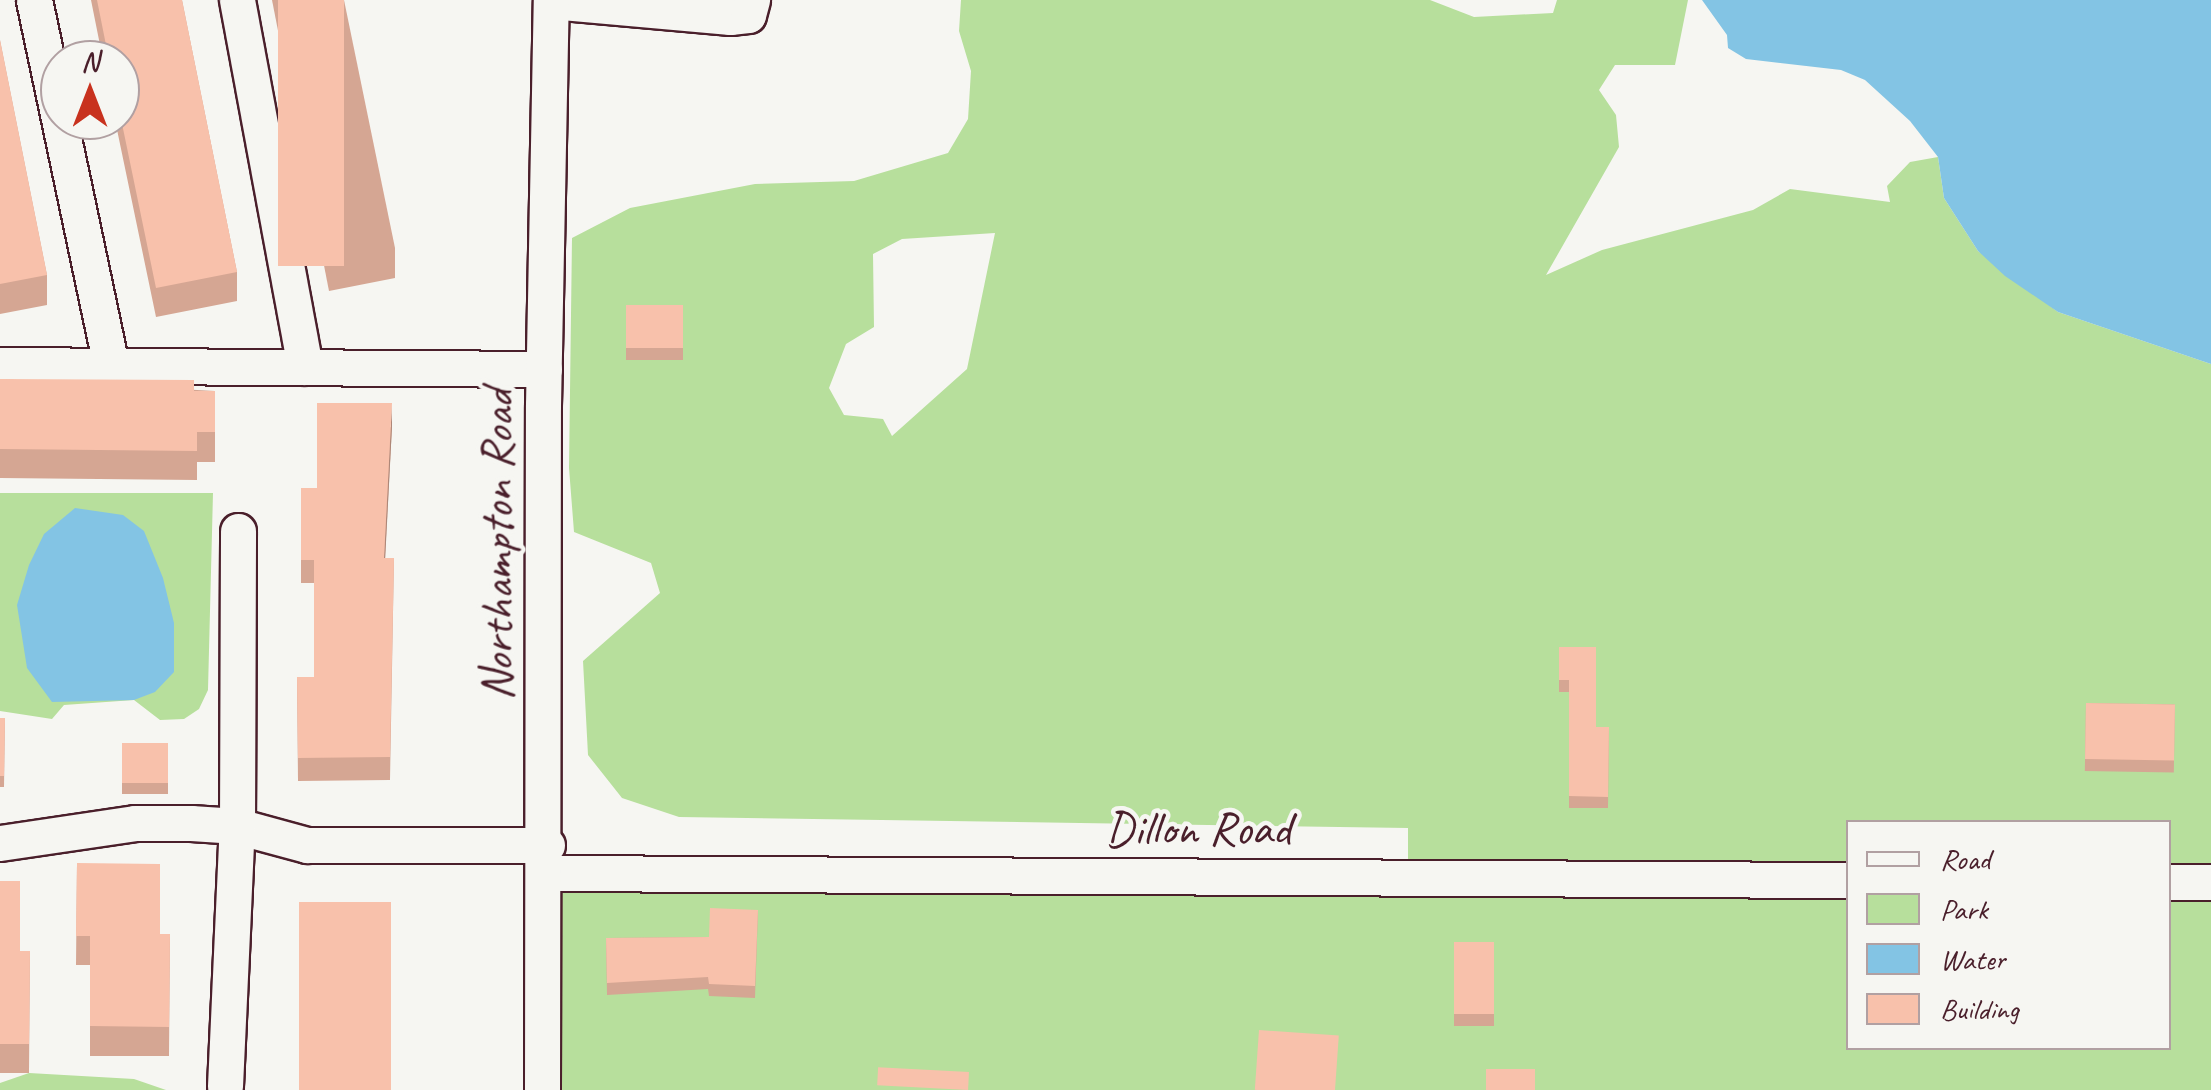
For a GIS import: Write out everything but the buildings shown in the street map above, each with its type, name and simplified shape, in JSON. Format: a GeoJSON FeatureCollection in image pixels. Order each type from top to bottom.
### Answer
{"type":"FeatureCollection","features":[{"type":"Feature","properties":{"kind":"street"},"geometry":{"type":"LineString","coordinates":[[34,0],[111,366]]}},
{"type":"Feature","properties":{"kind":"street"},"geometry":{"type":"LineString","coordinates":[[237,0],[304,367]]}},
{"type":"Feature","properties":{"kind":"street"},"geometry":{"type":"LineString","coordinates":[[551,1],[730,17],[748,15],[752,0]]}},
{"type":"Feature","properties":{"kind":"street","name":"Northampton Road"},"geometry":{"type":"LineString","coordinates":[[542,1090],[547,859],[544,368],[551,1]]}},
{"type":"Feature","properties":{"kind":"street"},"geometry":{"type":"LineString","coordinates":[[0,365],[544,368]]}},
{"type":"Feature","properties":{"kind":"street"},"geometry":{"type":"LineString","coordinates":[[225,1086],[238,826],[238,531]]}},
{"type":"Feature","properties":{"kind":"street","name":"Dillon Road"},"geometry":{"type":"LineString","coordinates":[[0,843],[135,823],[238,826],[308,845],[547,859],[1846,880]]}},
{"type":"Feature","properties":{"kind":"street"},"geometry":{"type":"LineString","coordinates":[[2171,882],[2211,882]]}},
{"type":"Feature","properties":{"kind":"green space"},"geometry":{"type":"Polygon","coordinates":[[[961,0],[1430,0],[1474,17],[1553,13],[1557,0],[1688,0],[1675,65],[1615,65],[1599,90],[1616,115],[1619,147],[1546,275],[1602,250],[1753,210],[1790,189],[1890,202],[1887,186],[1910,162],[1938,157],[1944,198],[1978,251],[2058,312],[2211,364],[2211,1090],[543,1090],[547,873],[1408,877],[1408,828],[679,817],[622,798],[588,755],[583,661],[660,593],[651,563],[574,532],[569,468],[572,238],[630,208],[755,184],[854,181],[948,153],[968,119],[971,71],[959,31],[961,0]],[[995,233],[902,239],[873,254],[874,327],[846,344],[829,388],[844,415],[883,419],[892,436],[967,369],[995,233]]]}},
{"type":"Feature","properties":{"kind":"green space"},"geometry":{"type":"Polygon","coordinates":[[[0,493],[213,493],[208,690],[199,709],[184,719],[160,720],[134,700],[64,705],[52,719],[0,711],[0,493]]]}},
{"type":"Feature","properties":{"kind":"green space"},"geometry":{"type":"Polygon","coordinates":[[[29,1073],[134,1079],[166,1090],[0,1090],[0,1083],[29,1073]]]}},
{"type":"Feature","properties":{"kind":"water"},"geometry":{"type":"Polygon","coordinates":[[[1702,0],[2211,0],[2211,364],[2058,312],[2005,276],[1978,251],[1944,198],[1938,157],[1910,121],[1865,80],[1841,70],[1746,59],[1728,48],[1727,35],[1702,0]]]}},
{"type":"Feature","properties":{"kind":"water"},"geometry":{"type":"Polygon","coordinates":[[[75,508],[123,515],[144,531],[163,578],[174,623],[174,672],[155,692],[134,700],[52,702],[27,668],[17,605],[29,565],[44,534],[75,508]]]}}]}
